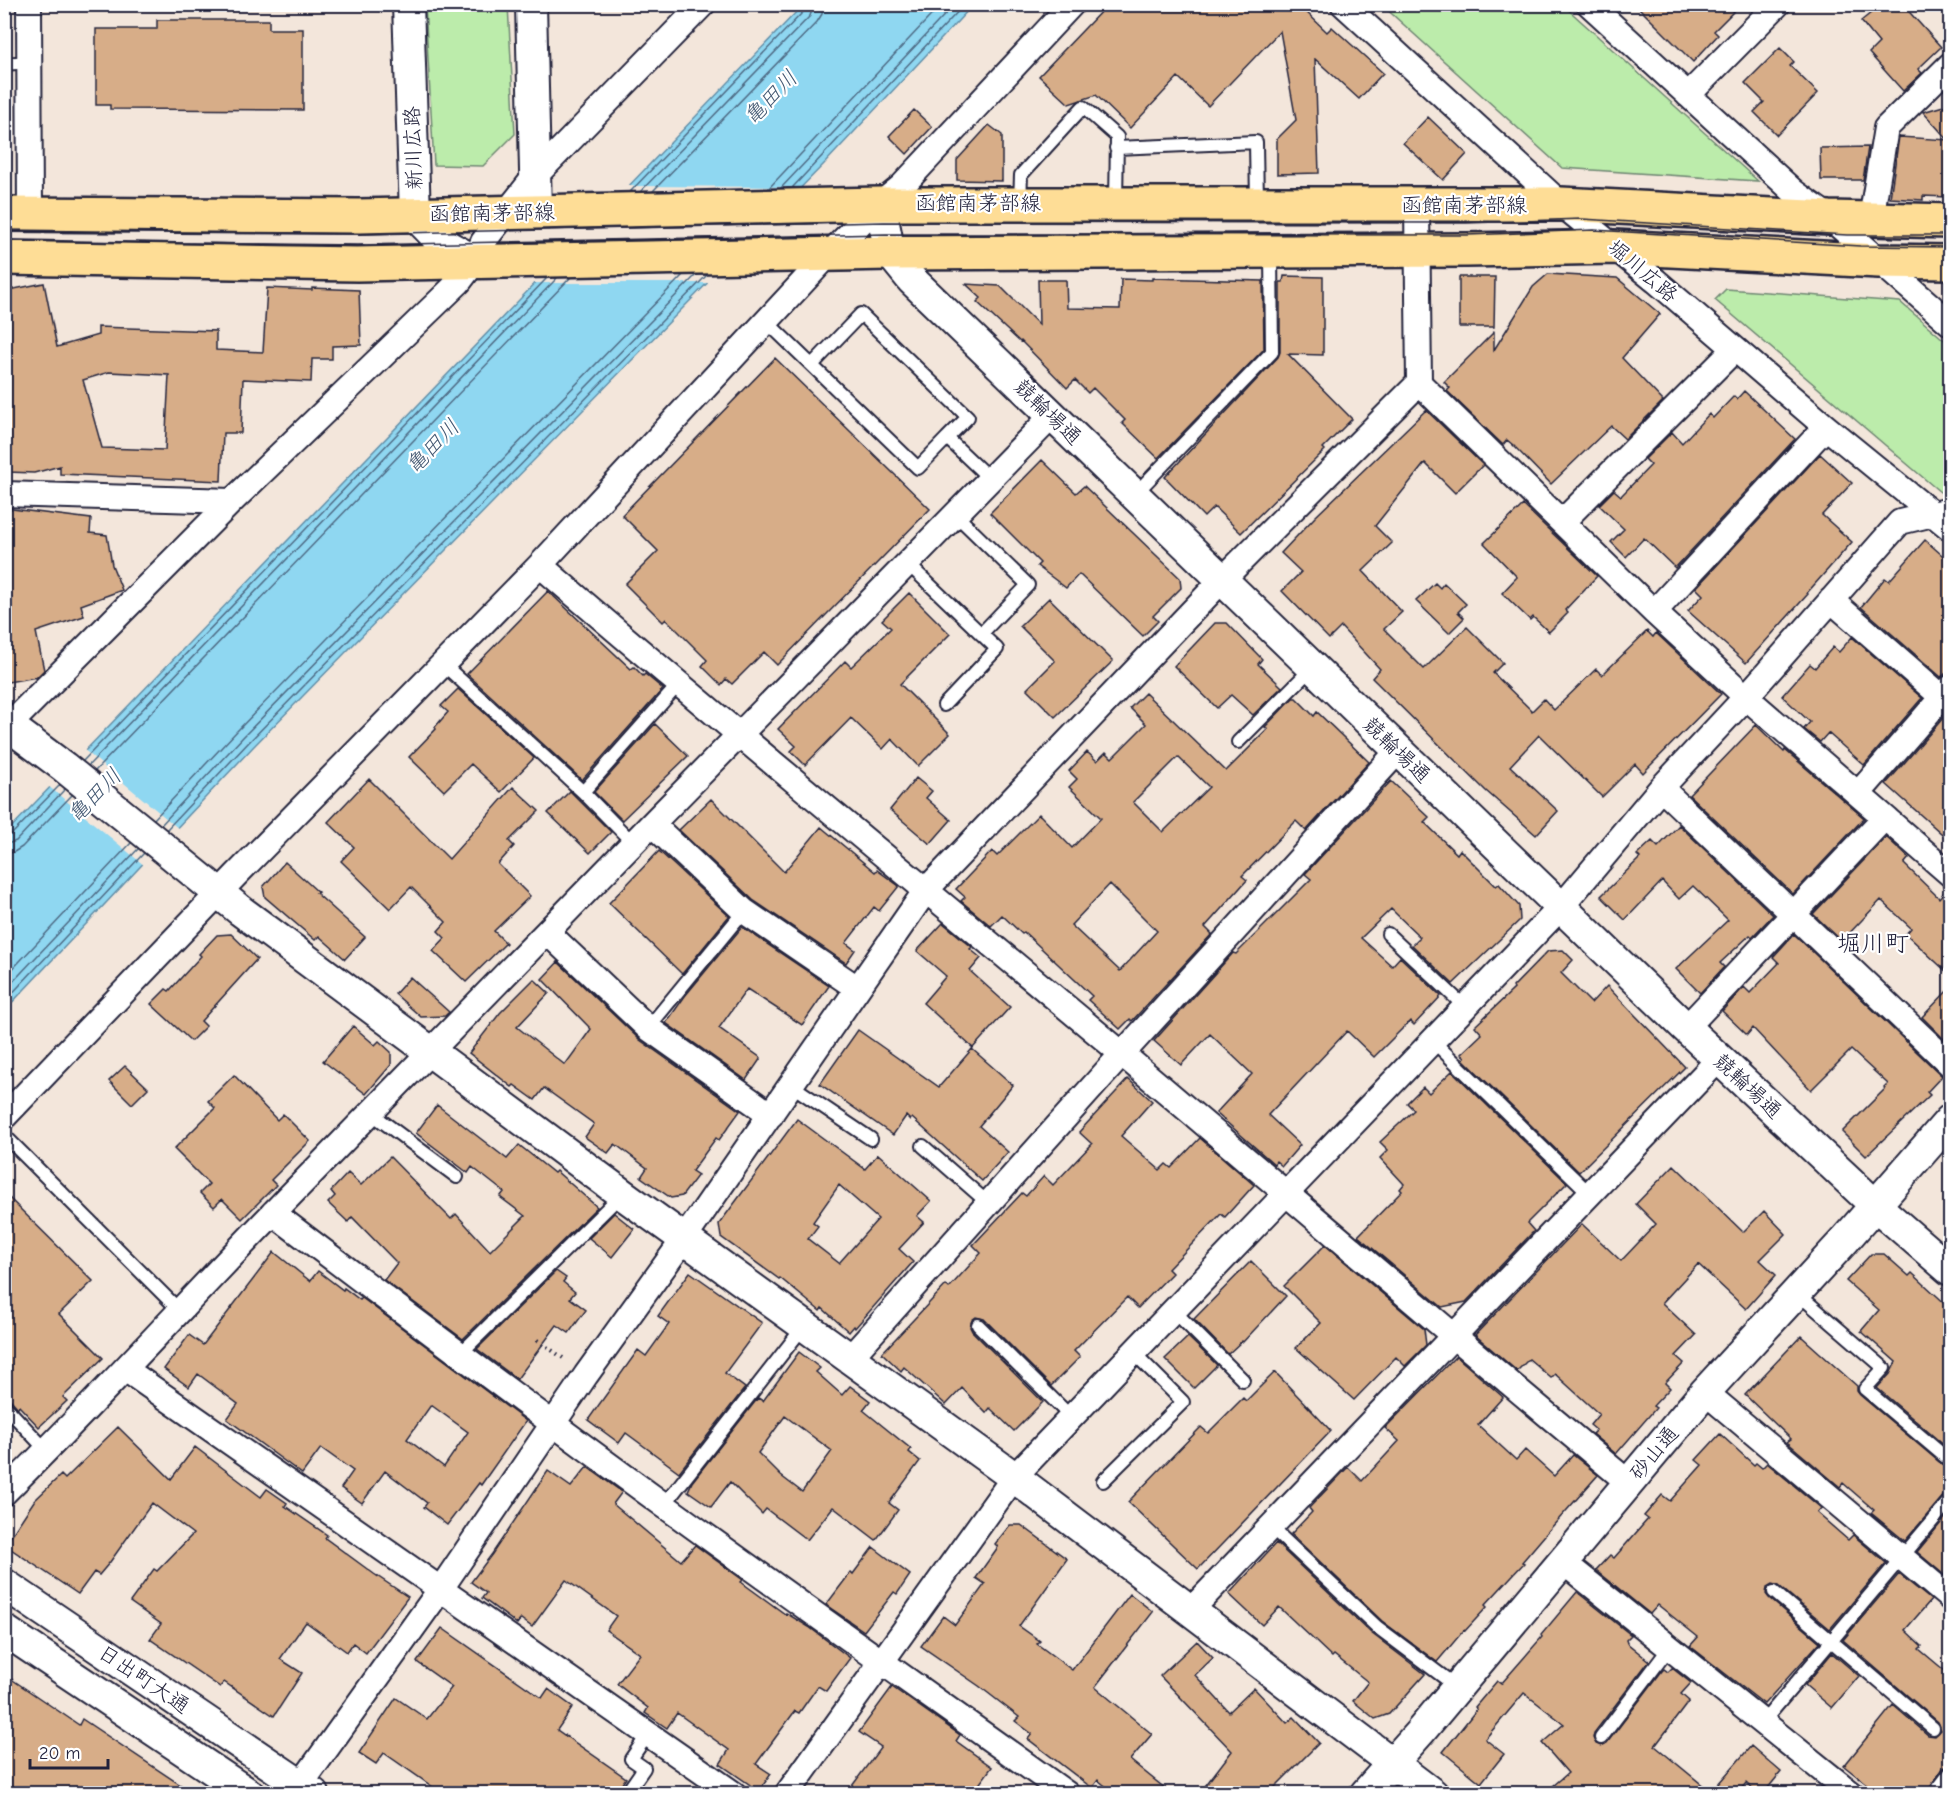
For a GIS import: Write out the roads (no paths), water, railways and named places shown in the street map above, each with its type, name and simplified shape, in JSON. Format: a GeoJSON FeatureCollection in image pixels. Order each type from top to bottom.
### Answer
{"type":"FeatureCollection","features":[{"type":"Feature","properties":{"kind":"main road","name":"函館南茅部線"},"geometry":{"type":"LineString","coordinates":[[17,214],[415,215],[802,205],[1020,203],[1561,204],[1830,218],[1950,221]]}},
{"type":"Feature","properties":{"kind":"main road"},"geometry":{"type":"LineString","coordinates":[[4,258],[357,264],[890,253],[1614,247],[1878,261],[1950,262]]}},
{"type":"Feature","properties":{"kind":"street"},"geometry":{"type":"LineString","coordinates":[[17,214],[29,63],[29,4]]}},
{"type":"Feature","properties":{"kind":"street","name":"新川広路"},"geometry":{"type":"LineString","coordinates":[[408,4],[415,215],[441,243],[475,261]]}},
{"type":"Feature","properties":{"kind":"street"},"geometry":{"type":"LineString","coordinates":[[531,4],[536,175]]}},
{"type":"Feature","properties":{"kind":"street"},"geometry":{"type":"LineString","coordinates":[[702,4],[536,175],[521,212],[483,242],[475,261],[459,282],[6,724],[64,767],[218,894],[622,1194],[1014,1477],[1433,1794]]}},
{"type":"Feature","properties":{"kind":"street"},"geometry":{"type":"LineString","coordinates":[[4,1117],[218,894],[540,565],[829,254],[880,204],[902,186],[1072,4]]}},
{"type":"Feature","properties":{"kind":"street","name":"堀川広路"},"geometry":{"type":"LineString","coordinates":[[1343,4],[1561,204],[1826,428],[1945,517]]}},
{"type":"Feature","properties":{"kind":"street"},"geometry":{"type":"LineString","coordinates":[[1589,4],[1794,192],[1830,218],[1950,323]]}},
{"type":"Feature","properties":{"kind":"street"},"geometry":{"type":"LineString","coordinates":[[1688,95],[1778,4]]}},
{"type":"Feature","properties":{"kind":"street"},"geometry":{"type":"LineString","coordinates":[[1871,219],[1886,128],[1950,65]]}},
{"type":"Feature","properties":{"kind":"street","name":"競輪場通"},"geometry":{"type":"LineString","coordinates":[[880,204],[890,253],[912,280],[1686,1028],[1875,1205],[1950,1270]]}},
{"type":"Feature","properties":{"kind":"street"},"geometry":{"type":"LineString","coordinates":[[1417,205],[1419,383],[1654,612],[1746,697],[1950,874]]}},
{"type":"Feature","properties":{"kind":"street"},"geometry":{"type":"LineString","coordinates":[[1562,522],[1735,349]]}},
{"type":"Feature","properties":{"kind":"street"},"geometry":{"type":"LineString","coordinates":[[303,1790],[586,1375],[771,1115],[926,890],[1221,581],[1419,383]]}},
{"type":"Feature","properties":{"kind":"street"},"geometry":{"type":"LineString","coordinates":[[4,1494],[738,734],[1052,416]]}},
{"type":"Feature","properties":{"kind":"street"},"geometry":{"type":"LineString","coordinates":[[1654,612],[1826,428]]}},
{"type":"Feature","properties":{"kind":"street"},"geometry":{"type":"LineString","coordinates":[[4,494],[232,501]]}},
{"type":"Feature","properties":{"kind":"street"},"geometry":{"type":"LineString","coordinates":[[788,1794],[1014,1477],[1562,906],[1661,788],[1746,697],[1900,522],[1945,517]]}},
{"type":"Feature","properties":{"kind":"street"},"geometry":{"type":"LineString","coordinates":[[540,565],[678,685],[1122,1054],[1629,1484]]}},
{"type":"Feature","properties":{"kind":"street"},"geometry":{"type":"LineString","coordinates":[[1831,600],[1948,696],[1858,794]]}},
{"type":"Feature","properties":{"kind":"street"},"geometry":{"type":"LineString","coordinates":[[850,1358],[1122,1054],[1398,751]]}},
{"type":"Feature","properties":{"kind":"street"},"geometry":{"type":"LineString","coordinates":[[1661,788],[1950,1064]]}},
{"type":"Feature","properties":{"kind":"street"},"geometry":{"type":"LineString","coordinates":[[1686,1028],[1884,818]]}},
{"type":"Feature","properties":{"kind":"street"},"geometry":{"type":"LineString","coordinates":[[652,824],[744,911],[857,988]]}},
{"type":"Feature","properties":{"kind":"street"},"geometry":{"type":"LineString","coordinates":[[548,933],[648,1028],[771,1115]]}},
{"type":"Feature","properties":{"kind":"street"},"geometry":{"type":"LineString","coordinates":[[1190,1611],[1719,1059]]}},
{"type":"Feature","properties":{"kind":"street","name":"砂山通"},"geometry":{"type":"LineString","coordinates":[[1365,1794],[1705,1392],[1797,1293],[1950,1120]]}},
{"type":"Feature","properties":{"kind":"street"},"geometry":{"type":"LineString","coordinates":[[273,1213],[664,1506],[1067,1794]]}},
{"type":"Feature","properties":{"kind":"street"},"geometry":{"type":"LineString","coordinates":[[125,1369],[734,1794]]}},
{"type":"Feature","properties":{"kind":"street"},"geometry":{"type":"LineString","coordinates":[[1705,1392],[1950,1598]]}},
{"type":"Feature","properties":{"kind":"street"},"geometry":{"type":"LineString","coordinates":[[1563,1562],[1852,1794]]}},
{"type":"Feature","properties":{"kind":"street","name":"日出町大通"},"geometry":{"type":"LineString","coordinates":[[4,1584],[303,1790]]}},
{"type":"Feature","properties":{"kind":"street","name":"日出町大通"},"geometry":{"type":"LineString","coordinates":[[4,1630],[249,1794]]}},
{"type":"Feature","properties":{"kind":"lane"},"geometry":{"type":"LineString","coordinates":[[4,64],[29,63]]}},
{"type":"Feature","properties":{"kind":"lane"},"geometry":{"type":"LineString","coordinates":[[1020,203],[1021,175],[1083,107],[1117,137],[1116,204]]}},
{"type":"Feature","properties":{"kind":"lane"},"geometry":{"type":"LineString","coordinates":[[1116,148],[1256,142],[1257,204]]}},
{"type":"Feature","properties":{"kind":"lane"},"geometry":{"type":"LineString","coordinates":[[1134,495],[1272,352],[1271,251]]}},
{"type":"Feature","properties":{"kind":"lane"},"geometry":{"type":"LineString","coordinates":[[766,321],[918,468],[968,417],[861,314],[812,365]]}},
{"type":"Feature","properties":{"kind":"lane"},"geometry":{"type":"LineString","coordinates":[[947,438],[990,479]]}},
{"type":"Feature","properties":{"kind":"lane"},"geometry":{"type":"LineString","coordinates":[[955,514],[1028,585],[981,634]]}},
{"type":"Feature","properties":{"kind":"lane"},"geometry":{"type":"LineString","coordinates":[[907,563],[997,650],[944,705]]}},
{"type":"Feature","properties":{"kind":"lane"},"geometry":{"type":"LineString","coordinates":[[443,664],[583,792],[634,844]]}},
{"type":"Feature","properties":{"kind":"lane"},"geometry":{"type":"LineString","coordinates":[[1238,742],[1312,668]]}},
{"type":"Feature","properties":{"kind":"lane"},"geometry":{"type":"LineString","coordinates":[[583,792],[678,685]]}},
{"type":"Feature","properties":{"kind":"lane"},"geometry":{"type":"LineString","coordinates":[[648,1028],[744,911]]}},
{"type":"Feature","properties":{"kind":"lane"},"geometry":{"type":"LineString","coordinates":[[1388,933],[1465,1007]]}},
{"type":"Feature","properties":{"kind":"lane"},"geometry":{"type":"LineString","coordinates":[[1432,1041],[1589,1193]]}},
{"type":"Feature","properties":{"kind":"lane"},"geometry":{"type":"LineString","coordinates":[[791,1085],[871,1139]]}},
{"type":"Feature","properties":{"kind":"lane"},"geometry":{"type":"LineString","coordinates":[[371,1113],[457,1177]]}},
{"type":"Feature","properties":{"kind":"lane"},"geometry":{"type":"LineString","coordinates":[[4,1135],[180,1311]]}},
{"type":"Feature","properties":{"kind":"lane"},"geometry":{"type":"LineString","coordinates":[[923,1146],[988,1203]]}},
{"type":"Feature","properties":{"kind":"lane"},"geometry":{"type":"LineString","coordinates":[[459,1354],[622,1194]]}},
{"type":"Feature","properties":{"kind":"lane"},"geometry":{"type":"LineString","coordinates":[[1797,1293],[1884,1368],[1866,1389],[1950,1461]]}},
{"type":"Feature","properties":{"kind":"lane"},"geometry":{"type":"LineString","coordinates":[[1173,1310],[1243,1380]]}},
{"type":"Feature","properties":{"kind":"lane"},"geometry":{"type":"LineString","coordinates":[[664,1506],[805,1325]]}},
{"type":"Feature","properties":{"kind":"lane"},"geometry":{"type":"LineString","coordinates":[[978,1325],[1071,1417]]}},
{"type":"Feature","properties":{"kind":"lane"},"geometry":{"type":"LineString","coordinates":[[1103,1481],[1183,1402],[1133,1352]]}},
{"type":"Feature","properties":{"kind":"lane"},"geometry":{"type":"LineString","coordinates":[[4,1405],[47,1451]]}},
{"type":"Feature","properties":{"kind":"lane"},"geometry":{"type":"LineString","coordinates":[[1763,1722],[1950,1500]]}},
{"type":"Feature","properties":{"kind":"lane"},"geometry":{"type":"LineString","coordinates":[[1270,1526],[1377,1627],[1457,1687]]}},
{"type":"Feature","properties":{"kind":"lane"},"geometry":{"type":"LineString","coordinates":[[1774,1592],[1933,1728]]}},
{"type":"Feature","properties":{"kind":"lane"},"geometry":{"type":"LineString","coordinates":[[1601,1738],[1670,1647]]}},
{"type":"Feature","properties":{"kind":"lane"},"geometry":{"type":"LineString","coordinates":[[626,1794],[644,1768],[631,1759],[648,1734]]}},
{"type":"Feature","properties":{"kind":"lane"},"geometry":{"type":"LineString","coordinates":[[1934,1794],[1950,1773]]}},
{"type":"Feature","properties":{"kind":"water","name":"亀田川"},"geometry":{"type":"Polygon","coordinates":[[[803,5],[973,5],[824,164],[253,747],[5,1010],[5,834],[803,5]]]}},
{"type":"Feature","properties":{"kind":"tram line"},"geometry":{"type":"LineString","coordinates":[[4,230],[358,234],[884,222],[1467,223],[1582,219],[1847,235],[1950,235]]}},
{"type":"Feature","properties":{"kind":"tram line"},"geometry":{"type":"LineString","coordinates":[[4,241],[358,245],[886,234],[1467,235],[1594,230],[1860,246],[1950,247]]}},
{"type":"Feature","properties":{"kind":"district","name":"堀川町"},"geometry":{"type":"Point","coordinates":[1873,943]}}]}
